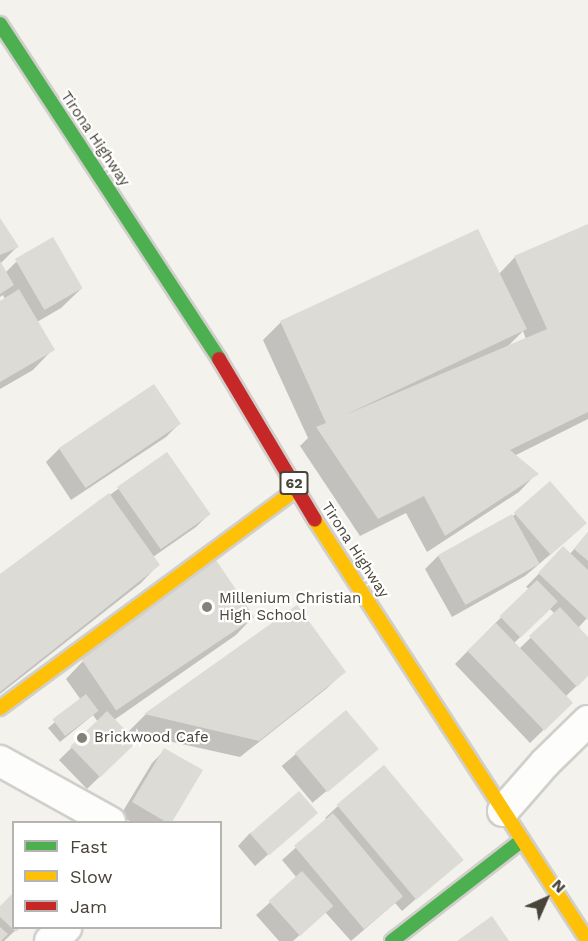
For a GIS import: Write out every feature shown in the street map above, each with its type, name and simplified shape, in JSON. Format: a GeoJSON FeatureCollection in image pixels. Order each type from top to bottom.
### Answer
{"type":"FeatureCollection","features":[{"type":"Feature","properties":{"kind":"main road","name":"Tirona Highway"},"geometry":{"type":"LineString","coordinates":[[0,24],[170,281],[290,474],[296,490],[588,941]]}},
{"type":"Feature","properties":{"kind":"main road"},"geometry":{"type":"LineString","coordinates":[[0,708],[296,490]]}},
{"type":"Feature","properties":{"kind":"main road"},"geometry":{"type":"LineString","coordinates":[[392,941],[522,840]]}},
{"type":"Feature","properties":{"kind":"street"},"geometry":{"type":"LineString","coordinates":[[503,811],[545,763],[588,721]]}},
{"type":"Feature","properties":{"kind":"street"},"geometry":{"type":"LineString","coordinates":[[0,761],[108,821]]}},
{"type":"Feature","properties":{"kind":"street"},"geometry":{"type":"LineString","coordinates":[[50,941],[64,929]]}},
{"type":"Feature","properties":{"kind":"building"},"geometry":{"type":"Polygon","coordinates":[[[0,218],[19,247],[0,255],[0,218]]]}},
{"type":"Feature","properties":{"kind":"building"},"geometry":{"type":"Polygon","coordinates":[[[588,224],[588,412],[510,450],[539,474],[445,536],[424,496],[378,519],[316,427],[326,423],[280,321],[478,229],[527,329],[345,415],[547,329],[514,256],[588,224]]]}},
{"type":"Feature","properties":{"kind":"building"},"geometry":{"type":"Polygon","coordinates":[[[53,237],[83,288],[44,310],[15,259],[53,237]]]}},
{"type":"Feature","properties":{"kind":"building"},"geometry":{"type":"Polygon","coordinates":[[[0,261],[14,285],[0,294],[0,261]]]}},
{"type":"Feature","properties":{"kind":"building"},"geometry":{"type":"Polygon","coordinates":[[[19,289],[55,350],[0,382],[0,301],[19,289]]]}},
{"type":"Feature","properties":{"kind":"building"},"geometry":{"type":"Polygon","coordinates":[[[154,384],[181,424],[86,488],[59,448],[154,384]]]}},
{"type":"Feature","properties":{"kind":"building"},"geometry":{"type":"Polygon","coordinates":[[[167,452],[211,514],[161,549],[117,487],[167,452]]]}},
{"type":"Feature","properties":{"kind":"building"},"geometry":{"type":"Polygon","coordinates":[[[550,481],[587,523],[551,555],[514,512],[550,481]]]}},
{"type":"Feature","properties":{"kind":"building"},"geometry":{"type":"Polygon","coordinates":[[[109,493],[160,565],[0,692],[0,574],[109,493]]]}},
{"type":"Feature","properties":{"kind":"building"},"geometry":{"type":"Polygon","coordinates":[[[512,514],[540,564],[465,605],[438,555],[512,514]]]}},
{"type":"Feature","properties":{"kind":"building"},"geometry":{"type":"Polygon","coordinates":[[[588,532],[588,561],[574,549],[588,532]]]}},
{"type":"Feature","properties":{"kind":"building"},"geometry":{"type":"Polygon","coordinates":[[[563,546],[588,570],[588,620],[538,573],[563,546]]]}},
{"type":"Feature","properties":{"kind":"building"},"geometry":{"type":"Polygon","coordinates":[[[216,560],[255,617],[116,711],[78,653],[216,560]]]}},
{"type":"Feature","properties":{"kind":"building"},"geometry":{"type":"Polygon","coordinates":[[[537,580],[558,602],[520,638],[500,616],[537,580]]]}},
{"type":"Feature","properties":{"kind":"building"},"geometry":{"type":"Polygon","coordinates":[[[297,605],[346,672],[259,741],[144,714],[297,605]]]}},
{"type":"Feature","properties":{"kind":"building"},"geometry":{"type":"Polygon","coordinates":[[[560,607],[588,637],[588,676],[577,687],[529,636],[560,607]]]}},
{"type":"Feature","properties":{"kind":"building"},"geometry":{"type":"Polygon","coordinates":[[[496,623],[573,703],[544,731],[467,651],[496,623]]]}},
{"type":"Feature","properties":{"kind":"building"},"geometry":{"type":"Polygon","coordinates":[[[86,694],[99,711],[65,736],[52,719],[86,694]]]}},
{"type":"Feature","properties":{"kind":"building"},"geometry":{"type":"Polygon","coordinates":[[[346,710],[379,749],[327,792],[295,753],[346,710]]]}},
{"type":"Feature","properties":{"kind":"building"},"geometry":{"type":"Polygon","coordinates":[[[107,711],[137,742],[100,777],[70,746],[107,711]]]}},
{"type":"Feature","properties":{"kind":"building"},"geometry":{"type":"Polygon","coordinates":[[[164,748],[203,770],[173,821],[164,821],[132,802],[164,748]]]}},
{"type":"Feature","properties":{"kind":"building"},"geometry":{"type":"Polygon","coordinates":[[[384,765],[464,860],[416,900],[337,805],[384,765]]]}},
{"type":"Feature","properties":{"kind":"building"},"geometry":{"type":"Polygon","coordinates":[[[299,791],[318,813],[269,856],[250,834],[299,791]]]}},
{"type":"Feature","properties":{"kind":"building"},"geometry":{"type":"Polygon","coordinates":[[[333,813],[403,896],[364,929],[294,846],[333,813]]]}},
{"type":"Feature","properties":{"kind":"building"},"geometry":{"type":"Polygon","coordinates":[[[302,871],[333,906],[300,936],[269,901],[302,871]]]}},
{"type":"Feature","properties":{"kind":"building"},"geometry":{"type":"Polygon","coordinates":[[[12,894],[12,928],[0,917],[0,906],[12,894]]]}},
{"type":"Feature","properties":{"kind":"building"},"geometry":{"type":"Polygon","coordinates":[[[492,916],[509,941],[457,941],[492,916]]]}},
{"type":"Feature","properties":{"kind":"building"},"geometry":{"type":"Polygon","coordinates":[[[0,927],[8,934],[1,941],[0,941],[0,927]]]}},
{"type":"Feature","properties":{"kind":"traffic: fast"},"geometry":{"type":"LineString","coordinates":[[0,24],[219,359]]}},
{"type":"Feature","properties":{"kind":"traffic: fast"},"geometry":{"type":"LineString","coordinates":[[392,941],[522,840]]}},
{"type":"Feature","properties":{"kind":"traffic: slow"},"geometry":{"type":"LineString","coordinates":[[0,708],[296,490]]}},
{"type":"Feature","properties":{"kind":"traffic: slow"},"geometry":{"type":"LineString","coordinates":[[315,520],[588,941]]}},
{"type":"Feature","properties":{"kind":"traffic: jam"},"geometry":{"type":"LineString","coordinates":[[219,359],[315,520]]}},
{"type":"Feature","properties":{"kind":"place","name":"Millenium Christian High School"},"geometry":{"type":"Point","coordinates":[207,607]}},
{"type":"Feature","properties":{"kind":"place","name":"Brickwood Cafe"},"geometry":{"type":"Point","coordinates":[82,738]}}]}
